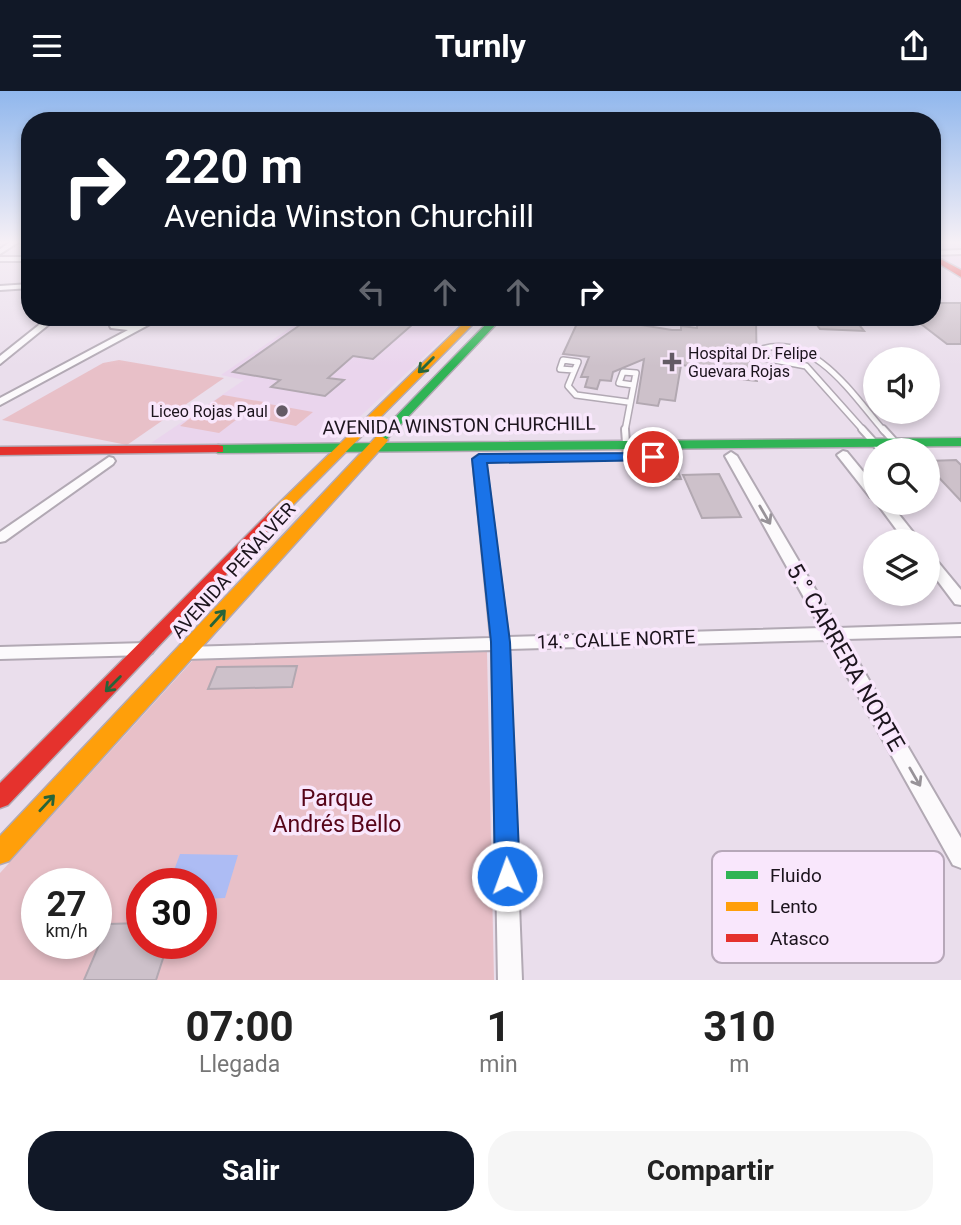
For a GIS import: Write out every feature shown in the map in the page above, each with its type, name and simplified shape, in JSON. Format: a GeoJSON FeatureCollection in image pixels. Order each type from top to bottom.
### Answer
{"type":"FeatureCollection","features":[{"type":"Feature","properties":{"kind":"street"},"geometry":{"type":"LineString","coordinates":[[0,288],[21,287]]}},
{"type":"Feature","properties":{"kind":"street"},"geometry":{"type":"LineString","coordinates":[[0,361],[43,326]]}},
{"type":"Feature","properties":{"kind":"street"},"geometry":{"type":"LineString","coordinates":[[114,326],[140,327]]}},
{"type":"Feature","properties":{"kind":"street","name":"AVENIDA PEÑALVER"},"geometry":{"type":"LineString","coordinates":[[0,798],[336,453],[466,326]]}},
{"type":"Feature","properties":{"kind":"street","name":"AVENIDA PEÑALVER"},"geometry":{"type":"LineString","coordinates":[[0,853],[374,447],[489,326]]}},
{"type":"Feature","properties":{"kind":"street"},"geometry":{"type":"LineString","coordinates":[[0,402],[140,327]]}},
{"type":"Feature","properties":{"kind":"street","name":"AVENIDA WINSTON CHURCHILL"},"geometry":{"type":"LineString","coordinates":[[940,444],[961,442]]}},
{"type":"Feature","properties":{"kind":"street","name":"AVENIDA WINSTON CHURCHILL"},"geometry":{"type":"LineString","coordinates":[[0,462],[336,453],[374,447],[626,451],[863,448]]}},
{"type":"Feature","properties":{"kind":"street","name":"AVENIDA WINSTON CHURCHILL"},"geometry":{"type":"LineString","coordinates":[[0,451],[336,453],[362,460],[479,459],[626,451],[731,456],[843,455],[863,452]]}},
{"type":"Feature","properties":{"kind":"street"},"geometry":{"type":"LineString","coordinates":[[940,454],[961,454]]}},
{"type":"Feature","properties":{"kind":"street"},"geometry":{"type":"LineString","coordinates":[[843,455],[863,479]]}},
{"type":"Feature","properties":{"kind":"street","name":"5.° CARRERA NORTE"},"geometry":{"type":"LineString","coordinates":[[731,456],[961,858]]}},
{"type":"Feature","properties":{"kind":"street"},"geometry":{"type":"LineString","coordinates":[[479,459],[500,642],[510,980]]}},
{"type":"Feature","properties":{"kind":"street"},"geometry":{"type":"LineString","coordinates":[[0,538],[109,461]]}},
{"type":"Feature","properties":{"kind":"street"},"geometry":{"type":"LineString","coordinates":[[892,515],[903,529]]}},
{"type":"Feature","properties":{"kind":"street"},"geometry":{"type":"LineString","coordinates":[[940,574],[961,600]]}},
{"type":"Feature","properties":{"kind":"street","name":"14.° CALLE NORTE"},"geometry":{"type":"LineString","coordinates":[[186,653],[961,630]]}},
{"type":"Feature","properties":{"kind":"street"},"geometry":{"type":"LineString","coordinates":[[0,653],[147,649]]}},
{"type":"Feature","properties":{"kind":"lane"},"geometry":{"type":"LineString","coordinates":[[818,358],[806,366],[764,358],[760,354],[762,349],[772,346],[800,349],[818,358],[863,408]]}},
{"type":"Feature","properties":{"kind":"lane"},"geometry":{"type":"LineString","coordinates":[[806,366],[849,417],[873,438]]}},
{"type":"Feature","properties":{"kind":"lane"},"geometry":{"type":"LineString","coordinates":[[574,370],[568,386],[570,391],[584,397],[628,402]]}},
{"type":"Feature","properties":{"kind":"lane"},"geometry":{"type":"LineString","coordinates":[[817,380],[837,380]]}},
{"type":"Feature","properties":{"kind":"lane"},"geometry":{"type":"LineString","coordinates":[[626,451],[628,402],[633,385]]}},
{"type":"Feature","properties":{"kind":"lane"},"geometry":{"type":"LineString","coordinates":[[849,417],[863,416]]}},
{"type":"Feature","properties":{"kind":"shaded area","name":"Liceo Rojas Paul"},"geometry":{"type":"Polygon","coordinates":[[[293,326],[456,326],[332,443],[151,443],[244,380],[221,375],[293,326]]]}},
{"type":"Feature","properties":{"kind":"green space"},"geometry":{"type":"Polygon","coordinates":[[[119,360],[224,378],[127,445],[2,420],[103,363],[119,360]]]}},
{"type":"Feature","properties":{"kind":"green space"},"geometry":{"type":"Polygon","coordinates":[[[223,395],[264,402],[246,416],[204,408],[223,395]]]}},
{"type":"Feature","properties":{"kind":"green space"},"geometry":{"type":"Polygon","coordinates":[[[269,404],[313,412],[296,426],[252,417],[269,404]]]}},
{"type":"Feature","properties":{"kind":"green space"},"geometry":{"type":"Polygon","coordinates":[[[197,413],[236,420],[219,433],[180,426],[197,413]]]}},
{"type":"Feature","properties":{"kind":"green space","name":"Parque Andrés Bello"},"geometry":{"type":"Polygon","coordinates":[[[487,651],[494,980],[0,980],[0,873],[194,659],[487,651]]]}},
{"type":"Feature","properties":{"kind":"water"},"geometry":{"type":"Polygon","coordinates":[[[180,854],[238,855],[225,898],[217,898],[217,868],[175,868],[180,854]]]}},
{"type":"Feature","properties":{"kind":"building"},"geometry":{"type":"Polygon","coordinates":[[[941,303],[961,303],[961,344],[947,344],[924,326],[941,326],[941,303]]]}},
{"type":"Feature","properties":{"kind":"building"},"geometry":{"type":"Polygon","coordinates":[[[299,326],[411,326],[373,359],[353,356],[328,378],[344,380],[325,396],[271,387],[280,380],[233,372],[299,326]]]}},
{"type":"Feature","properties":{"kind":"building","name":"Hospital Dr. Felipe Guevara Rojas"},"geometry":{"type":"Polygon","coordinates":[[[576,326],[647,326],[681,330],[681,326],[756,326],[757,381],[719,377],[719,369],[681,365],[675,401],[660,399],[658,406],[637,403],[644,359],[613,372],[611,381],[600,380],[597,389],[585,387],[588,377],[581,377],[589,357],[563,354],[576,326]]]}},
{"type":"Feature","properties":{"kind":"building"},"geometry":{"type":"Polygon","coordinates":[[[818,326],[860,326],[864,331],[820,329],[818,326]]]}},
{"type":"Feature","properties":{"kind":"building"},"geometry":{"type":"Polygon","coordinates":[[[956,460],[961,465],[961,501],[940,479],[940,461],[956,460]]]}},
{"type":"Feature","properties":{"kind":"building"},"geometry":{"type":"Polygon","coordinates":[[[653,467],[676,467],[681,479],[658,480],[653,467]]]}},
{"type":"Feature","properties":{"kind":"building"},"geometry":{"type":"Polygon","coordinates":[[[719,474],[741,517],[702,518],[683,475],[719,474]]]}},
{"type":"Feature","properties":{"kind":"building"},"geometry":{"type":"Polygon","coordinates":[[[297,666],[292,687],[208,689],[217,667],[297,666]]]}},
{"type":"Feature","properties":{"kind":"building"},"geometry":{"type":"Polygon","coordinates":[[[126,923],[126,959],[163,959],[156,980],[84,980],[93,959],[112,959],[112,924],[126,923]]]}},
{"type":"Feature","properties":{"kind":"traffic: fast"},"geometry":{"type":"LineString","coordinates":[[381,440],[489,326]]}},
{"type":"Feature","properties":{"kind":"traffic: fast"},"geometry":{"type":"LineString","coordinates":[[218,449],[961,442]]}},
{"type":"Feature","properties":{"kind":"traffic: slow"},"geometry":{"type":"LineString","coordinates":[[275,515],[466,326]]}},
{"type":"Feature","properties":{"kind":"traffic: slow"},"geometry":{"type":"LineString","coordinates":[[0,853],[381,440]]}},
{"type":"Feature","properties":{"kind":"traffic: jam"},"geometry":{"type":"LineString","coordinates":[[0,451],[218,449]]}},
{"type":"Feature","properties":{"kind":"traffic: jam"},"geometry":{"type":"LineString","coordinates":[[0,798],[275,515]]}},
{"type":"Feature","properties":{"kind":"place","name":"Hospital Dr. Felipe Guevara Rojas"},"geometry":{"type":"Point","coordinates":[672,362]}},
{"type":"Feature","properties":{"kind":"place","name":"Liceo Rojas Paul"},"geometry":{"type":"Point","coordinates":[282,411]}},
{"type":"Feature","properties":{"kind":"route"},"geometry":{"type":"LineString","coordinates":[[507,876],[500,642],[479,459],[653,457]]}}]}
